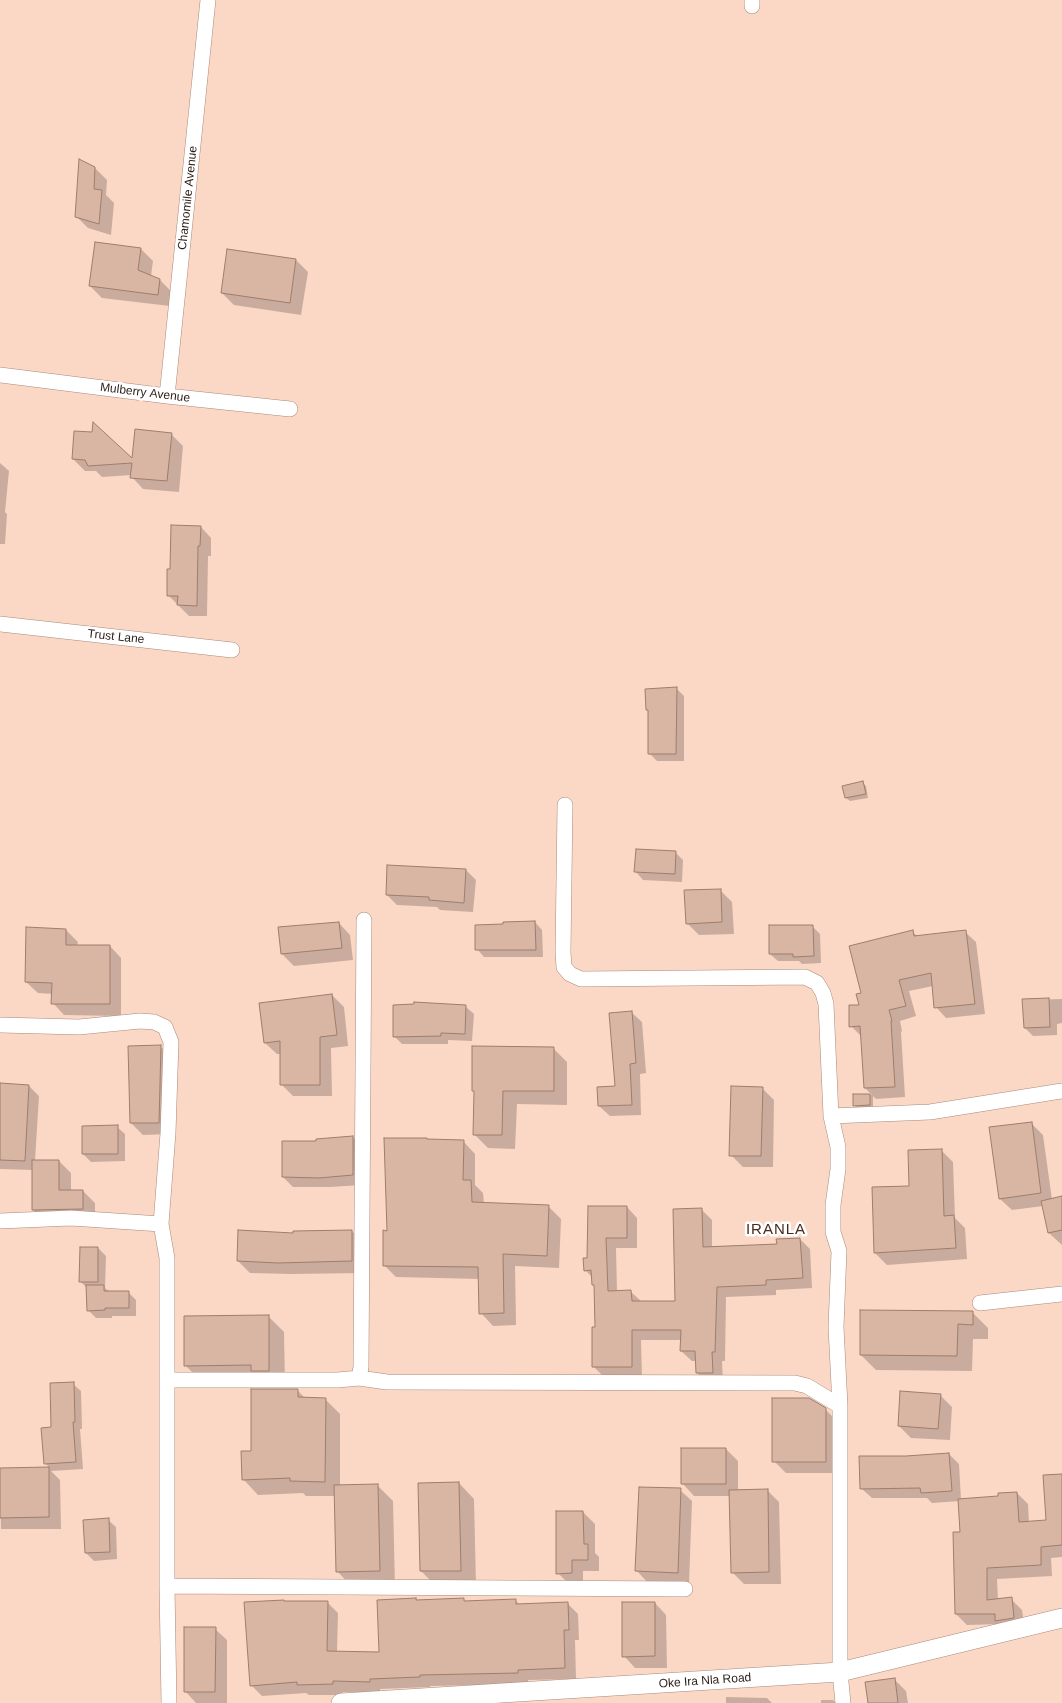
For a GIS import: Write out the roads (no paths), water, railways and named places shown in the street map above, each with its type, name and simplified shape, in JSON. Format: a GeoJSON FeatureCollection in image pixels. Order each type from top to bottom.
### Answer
{"type":"FeatureCollection","features":[{"type":"Feature","properties":{"kind":"street","name":"Chamomile Avenue"},"geometry":{"type":"LineString","coordinates":[[167,396],[208,0]]}},
{"type":"Feature","properties":{"kind":"street","name":"Mulberry Avenue"},"geometry":{"type":"LineString","coordinates":[[0,376],[290,409]]}},
{"type":"Feature","properties":{"kind":"street","name":"Trust Lane"},"geometry":{"type":"LineString","coordinates":[[0,624],[232,650]]}},
{"type":"Feature","properties":{"kind":"street"},"geometry":{"type":"LineString","coordinates":[[565,805],[563,952],[564,967],[570,974],[581,979],[804,978],[817,983],[823,993],[826,1004],[831,1116],[838,1147],[838,1169],[833,1205],[833,1232],[839,1251],[836,1327],[840,1406],[840,1672],[844,1703]]}},
{"type":"Feature","properties":{"kind":"street"},"geometry":{"type":"LineString","coordinates":[[359,1378],[361,1367],[364,920]]}},
{"type":"Feature","properties":{"kind":"street"},"geometry":{"type":"LineString","coordinates":[[0,1025],[80,1027],[140,1021],[154,1022],[165,1027],[171,1042],[168,1133],[161,1224],[166,1258],[166,1586],[169,1703]]}},
{"type":"Feature","properties":{"kind":"street"},"geometry":{"type":"LineString","coordinates":[[831,1116],[930,1112],[1062,1091]]}},
{"type":"Feature","properties":{"kind":"street"},"geometry":{"type":"LineString","coordinates":[[0,1220],[70,1218],[161,1224]]}},
{"type":"Feature","properties":{"kind":"street"},"geometry":{"type":"LineString","coordinates":[[980,1303],[1062,1294]]}},
{"type":"Feature","properties":{"kind":"street"},"geometry":{"type":"LineString","coordinates":[[167,1380],[338,1380],[359,1378],[387,1382],[795,1383],[807,1386],[840,1406]]}},
{"type":"Feature","properties":{"kind":"street"},"geometry":{"type":"LineString","coordinates":[[166,1586],[685,1589]]}},
{"type":"Feature","properties":{"kind":"street","name":"Oke Ira Nla Road"},"geometry":{"type":"LineString","coordinates":[[341,1703],[840,1672],[1062,1618]]}},
{"type":"Feature","properties":{"kind":"district","name":"IRANLA"},"geometry":{"type":"Point","coordinates":[776,1230]}}]}
